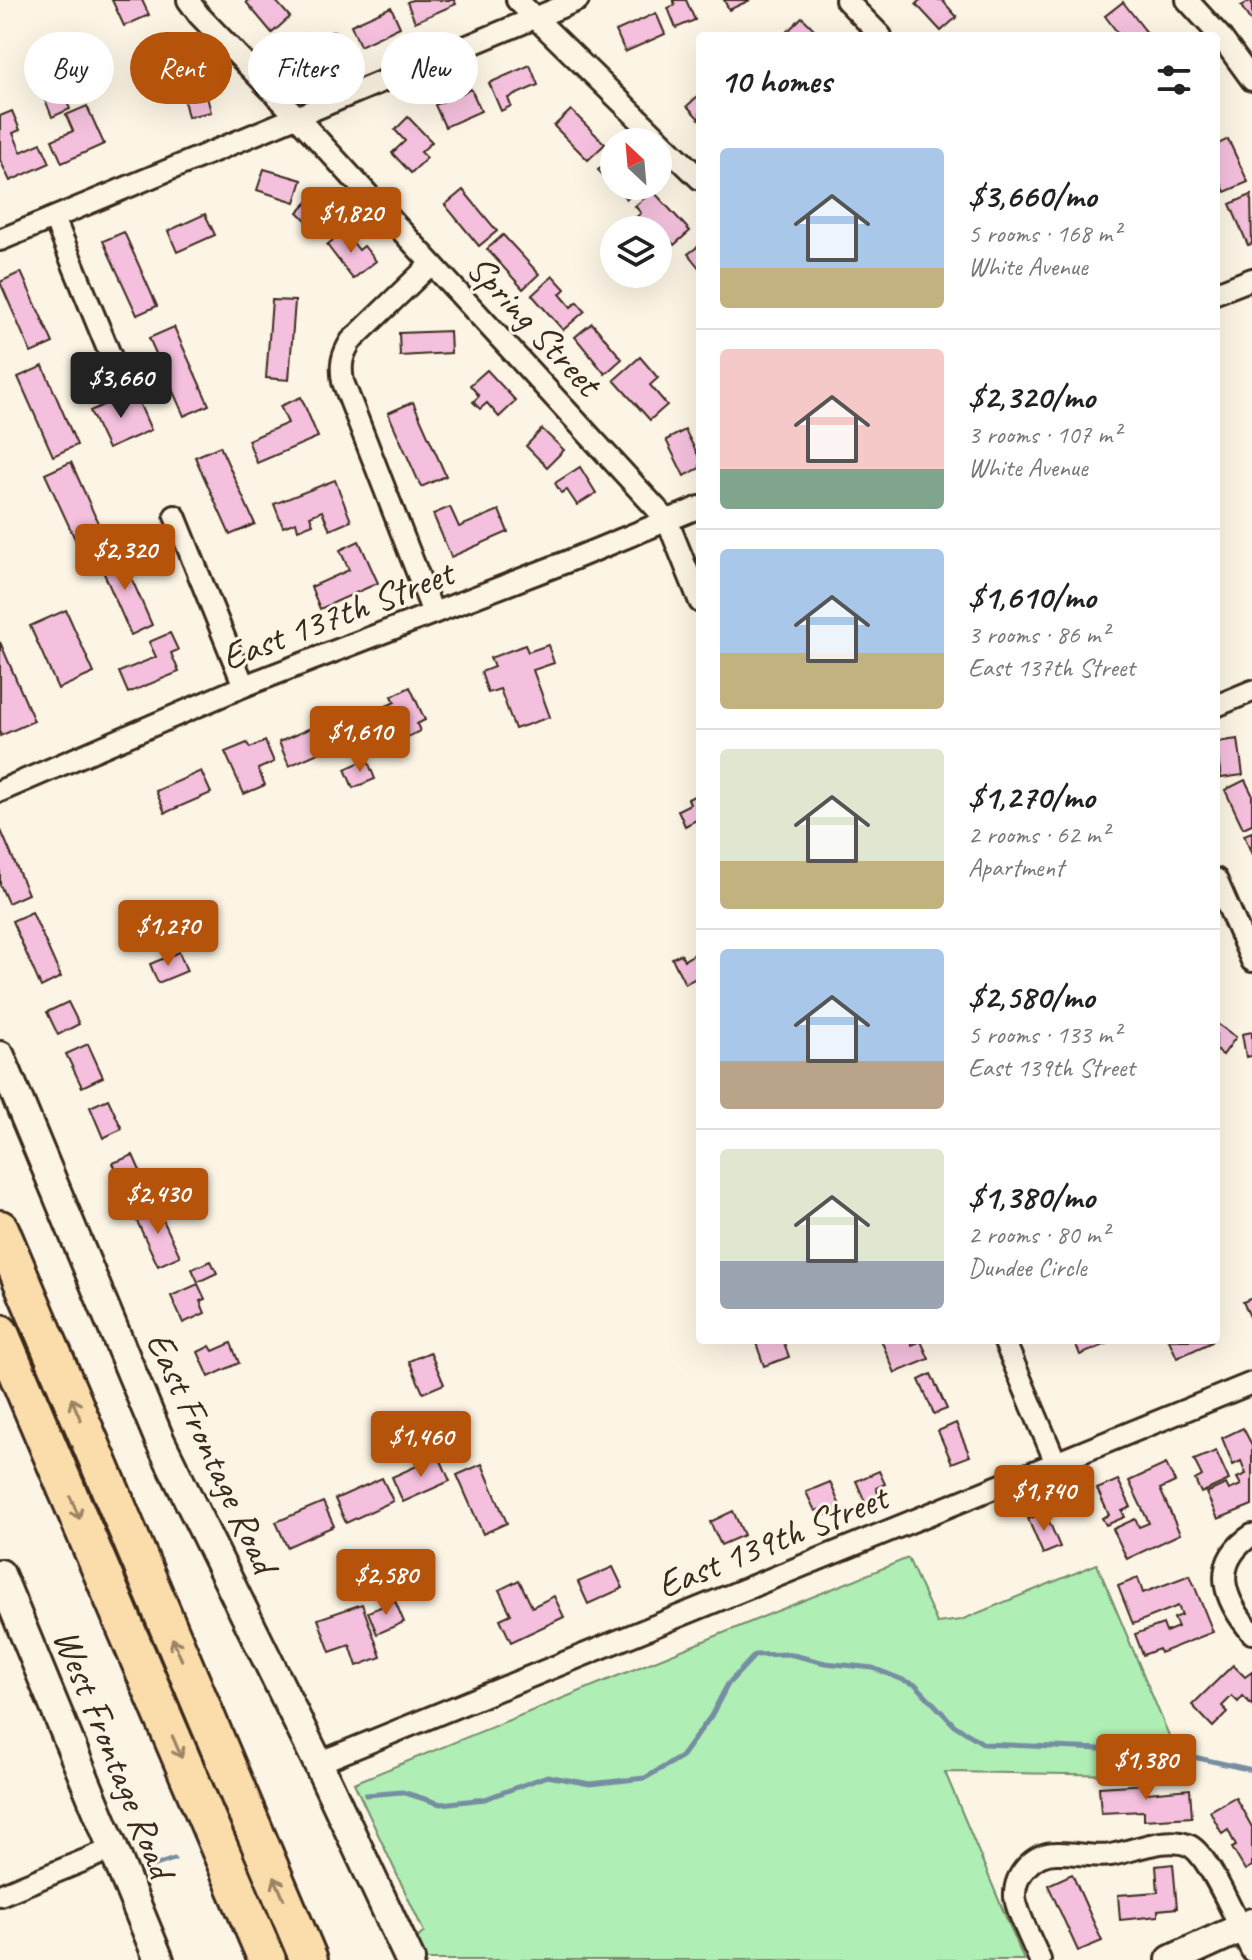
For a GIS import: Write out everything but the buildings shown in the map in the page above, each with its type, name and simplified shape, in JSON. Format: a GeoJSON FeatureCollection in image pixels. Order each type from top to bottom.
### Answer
{"type":"FeatureCollection","features":[{"type":"Feature","properties":{"kind":"highway"},"geometry":{"type":"LineString","coordinates":[[0,1229],[309,1960]]}},
{"type":"Feature","properties":{"kind":"highway"},"geometry":{"type":"LineString","coordinates":[[0,1333],[267,1960]]}},
{"type":"Feature","properties":{"kind":"street","name":"Spring Street"},"geometry":{"type":"LineString","coordinates":[[188,0],[667,520]]}},
{"type":"Feature","properties":{"kind":"street"},"geometry":{"type":"LineString","coordinates":[[517,0],[696,175]]}},
{"type":"Feature","properties":{"kind":"street"},"geometry":{"type":"LineString","coordinates":[[0,240],[578,0]]}},
{"type":"Feature","properties":{"kind":"street"},"geometry":{"type":"LineString","coordinates":[[846,0],[877,32]]}},
{"type":"Feature","properties":{"kind":"street"},"geometry":{"type":"LineString","coordinates":[[1187,0],[1216,32]]}},
{"type":"Feature","properties":{"kind":"street"},"geometry":{"type":"LineString","coordinates":[[1220,36],[1252,80]]}},
{"type":"Feature","properties":{"kind":"street"},"geometry":{"type":"LineString","coordinates":[[54,218],[111,357]]}},
{"type":"Feature","properties":{"kind":"street"},"geometry":{"type":"LineString","coordinates":[[431,264],[351,341],[343,353],[340,368],[433,613]]}},
{"type":"Feature","properties":{"kind":"street"},"geometry":{"type":"LineString","coordinates":[[1220,291],[1252,279]]}},
{"type":"Feature","properties":{"kind":"street","name":"East 137th Street"},"geometry":{"type":"LineString","coordinates":[[0,791],[244,686],[696,509]]}},
{"type":"Feature","properties":{"kind":"street"},"geometry":{"type":"LineString","coordinates":[[175,516],[244,686]]}},
{"type":"Feature","properties":{"kind":"street"},"geometry":{"type":"LineString","coordinates":[[667,520],[696,592]]}},
{"type":"Feature","properties":{"kind":"street"},"geometry":{"type":"LineString","coordinates":[[1220,704],[1252,691]]}},
{"type":"Feature","properties":{"kind":"street"},"geometry":{"type":"LineString","coordinates":[[1220,888],[1252,961]]}},
{"type":"Feature","properties":{"kind":"street","name":"East Frontage Road"},"geometry":{"type":"LineString","coordinates":[[0,1056],[160,1441],[318,1763],[410,1960]]}},
{"type":"Feature","properties":{"kind":"street"},"geometry":{"type":"LineString","coordinates":[[1006,1344],[1056,1463]]}},
{"type":"Feature","properties":{"kind":"street","name":"East 139th Street"},"geometry":{"type":"LineString","coordinates":[[318,1763],[1252,1383]]}},
{"type":"Feature","properties":{"kind":"street"},"geometry":{"type":"LineString","coordinates":[[1252,1535],[1233,1549],[1226,1571],[1226,1590],[1233,1610],[1252,1633]]}},
{"type":"Feature","properties":{"kind":"street","name":"West Frontage Road"},"geometry":{"type":"LineString","coordinates":[[0,1574],[159,1960]]}},
{"type":"Feature","properties":{"kind":"street"},"geometry":{"type":"LineString","coordinates":[[1040,1960],[1015,1898],[1019,1876],[1028,1864],[1054,1852],[1107,1856],[1167,1843],[1189,1845],[1205,1860],[1248,1935],[1171,1960]]}},
{"type":"Feature","properties":{"kind":"street"},"geometry":{"type":"LineString","coordinates":[[0,1895],[112,1849]]}},
{"type":"Feature","properties":{"kind":"green space"},"geometry":{"type":"Polygon","coordinates":[[[908,1558],[937,1623],[961,1620],[1097,1564],[1186,1776],[945,1772],[1024,1960],[424,1960],[415,1940],[424,1932],[354,1783],[908,1558]]]}},
{"type":"Feature","properties":{"kind":"waterway"},"geometry":{"type":"LineString","coordinates":[[366,1795],[402,1792],[441,1804],[485,1799],[547,1776],[590,1784],[645,1778],[681,1757],[711,1716],[728,1684],[755,1655],[789,1654],[825,1663],[873,1668],[916,1685],[954,1725],[984,1744],[1171,1752],[1252,1770]]}},
{"type":"Feature","properties":{"kind":"waterway"},"geometry":{"type":"LineString","coordinates":[[144,1869],[174,1859]]}}]}
